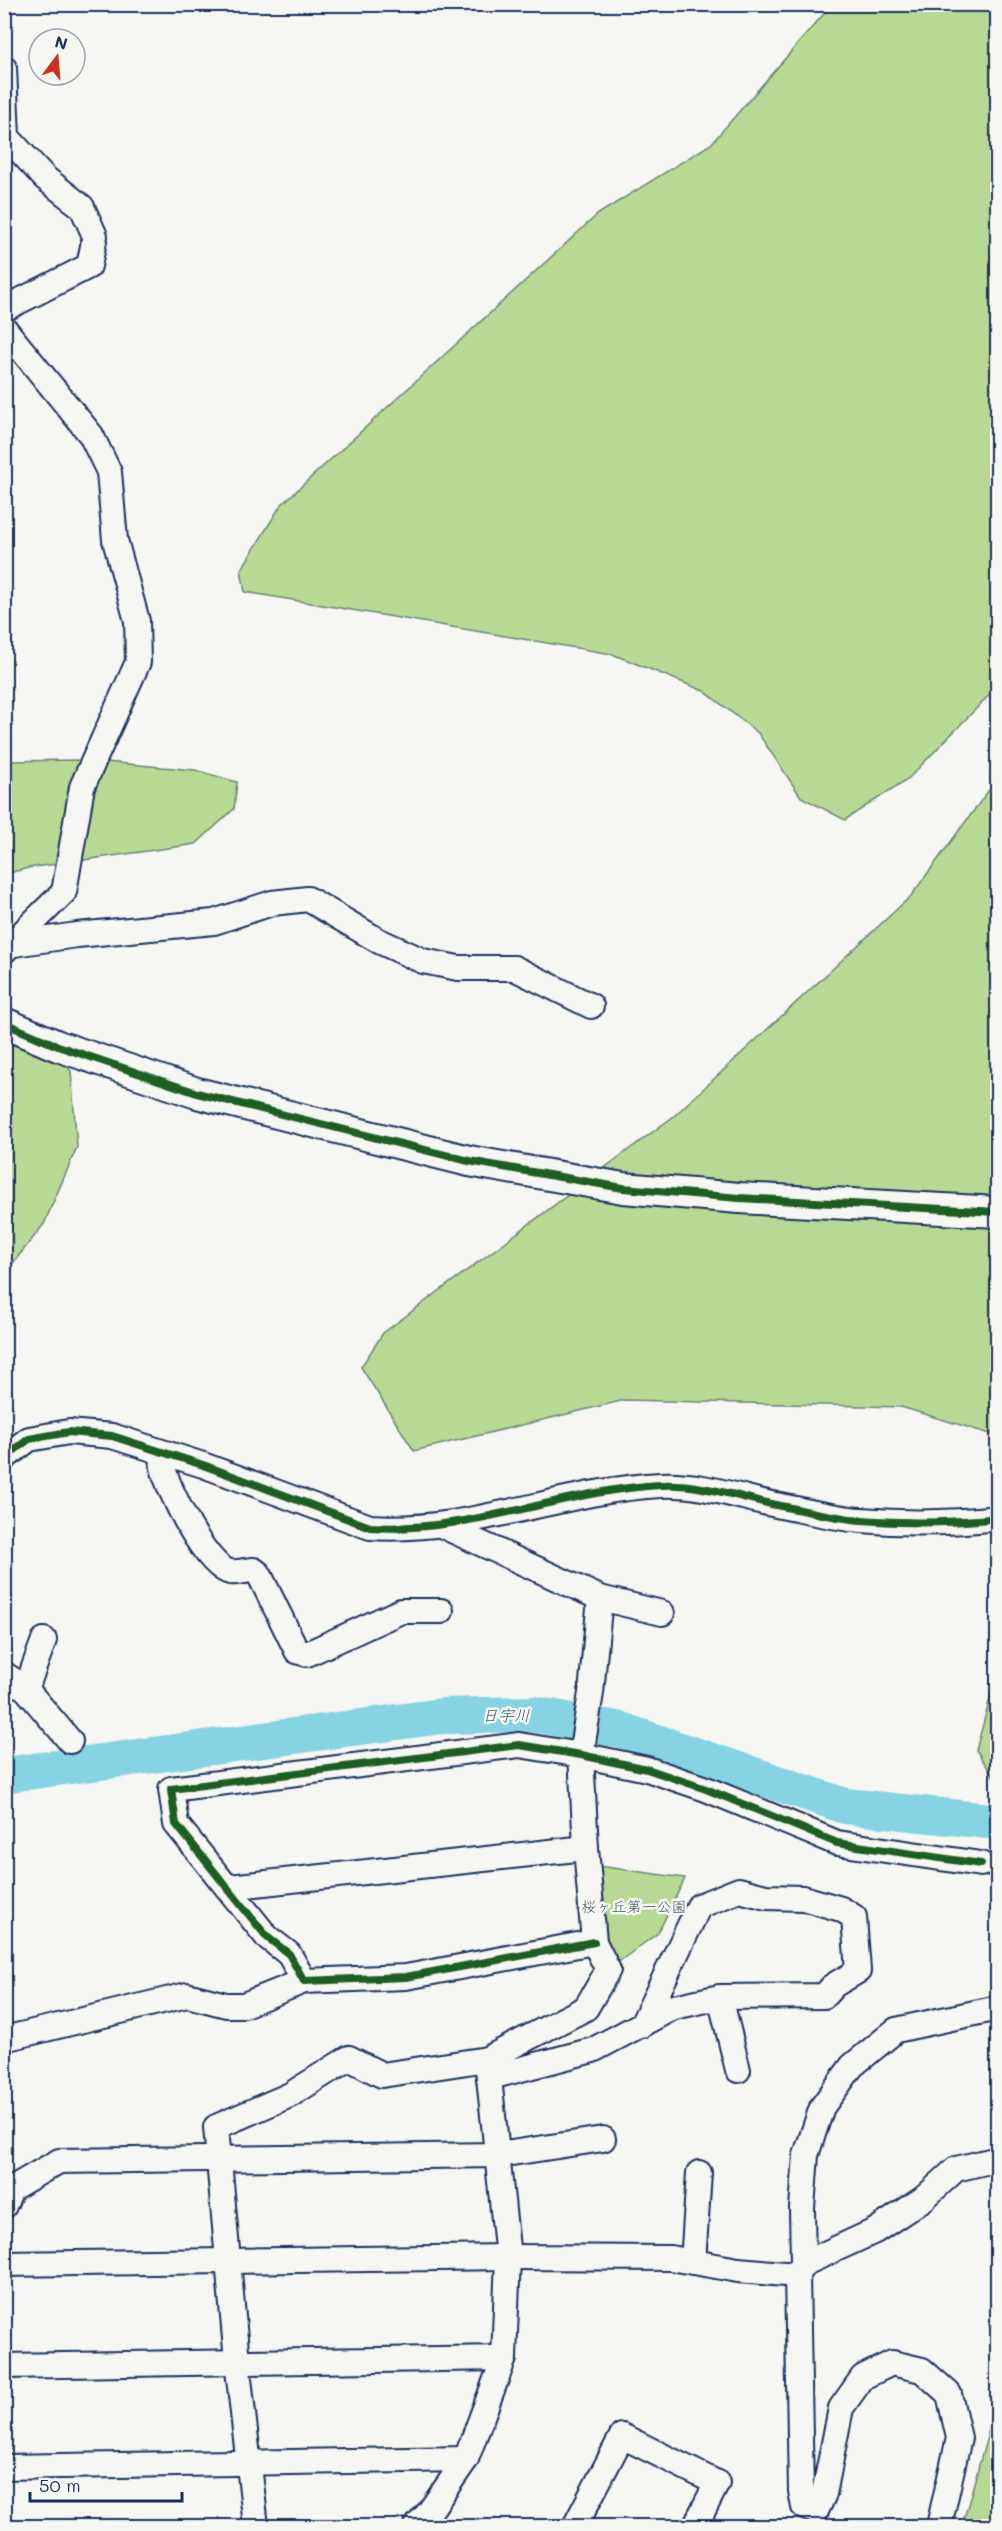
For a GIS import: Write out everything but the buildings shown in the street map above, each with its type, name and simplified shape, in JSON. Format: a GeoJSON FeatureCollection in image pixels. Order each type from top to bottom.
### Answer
{"type":"FeatureCollection","features":[{"type":"Feature","properties":{"kind":"street"},"geometry":{"type":"LineString","coordinates":[[4,68],[7,137],[45,178],[82,207],[95,236],[89,266],[4,309]]}},
{"type":"Feature","properties":{"kind":"street"},"geometry":{"type":"LineString","coordinates":[[4,328],[91,435],[109,472],[115,540],[137,621],[138,652],[138,662],[82,787],[64,892],[9,947]]}},
{"type":"Feature","properties":{"kind":"street"},"geometry":{"type":"LineString","coordinates":[[9,947],[77,935],[214,922],[273,903],[308,899],[379,941],[423,961],[458,968],[514,968],[591,1006]]}},
{"type":"Feature","properties":{"kind":"street"},"geometry":{"type":"LineString","coordinates":[[4,1023],[58,1046],[197,1093],[469,1161],[623,1188],[998,1212]]}},
{"type":"Feature","properties":{"kind":"street"},"geometry":{"type":"LineString","coordinates":[[4,1458],[29,1439],[69,1432],[112,1436],[370,1527],[399,1529],[443,1526],[551,1502],[661,1485],[701,1486],[780,1506],[860,1520],[958,1522],[998,1518]]}},
{"type":"Feature","properties":{"kind":"street"},"geometry":{"type":"LineString","coordinates":[[164,1453],[163,1466],[171,1488],[201,1546],[222,1568],[231,1572],[254,1570],[260,1574],[297,1651],[307,1654],[401,1611],[441,1611]]}},
{"type":"Feature","properties":{"kind":"street"},"geometry":{"type":"LineString","coordinates":[[443,1526],[600,1598],[662,1613]]}},
{"type":"Feature","properties":{"kind":"street"},"geometry":{"type":"LineString","coordinates":[[489,2068],[586,2008],[608,1970],[594,1942],[581,1755],[591,1693],[600,1598]]}},
{"type":"Feature","properties":{"kind":"street"},"geometry":{"type":"LineString","coordinates":[[26,1689],[44,1640]]}},
{"type":"Feature","properties":{"kind":"street"},"geometry":{"type":"LineString","coordinates":[[4,1674],[26,1689],[70,1741]]}},
{"type":"Feature","properties":{"kind":"street"},"geometry":{"type":"LineString","coordinates":[[304,1981],[289,1954],[267,1937],[176,1824],[171,1789],[519,1745],[647,1769],[706,1789],[837,1843],[981,1864]]}},
{"type":"Feature","properties":{"kind":"street"},"geometry":{"type":"LineString","coordinates":[[229,1887],[586,1848]]}},
{"type":"Feature","properties":{"kind":"street"},"geometry":{"type":"LineString","coordinates":[[256,2526],[237,2361],[216,2127],[290,2095],[349,2058],[382,2075],[489,2068],[593,2050],[642,2025],[674,2007],[720,1997],[824,1996],[840,1981],[858,1971],[854,1917],[841,1909],[803,1898],[766,1897],[739,1890],[699,1906],[642,2025]]}},
{"type":"Feature","properties":{"kind":"street"},"geometry":{"type":"LineString","coordinates":[[4,2039],[187,1995],[226,2005],[244,2005],[304,1981],[406,1977],[594,1942]]}},
{"type":"Feature","properties":{"kind":"street"},"geometry":{"type":"LineString","coordinates":[[720,1997],[738,2070]]}},
{"type":"Feature","properties":{"kind":"street"},"geometry":{"type":"LineString","coordinates":[[939,2526],[959,2438],[949,2394],[922,2370],[892,2363],[863,2377],[841,2408],[824,2494],[816,2511],[804,2507],[801,2491],[800,2269],[806,2155],[822,2107],[852,2066],[896,2030],[998,2008]]}},
{"type":"Feature","properties":{"kind":"street"},"geometry":{"type":"LineString","coordinates":[[417,2526],[466,2459],[504,2358],[508,2257],[489,2068]]}},
{"type":"Feature","properties":{"kind":"street"},"geometry":{"type":"LineString","coordinates":[[4,2206],[12,2189],[59,2161],[498,2155],[603,2139]]}},
{"type":"Feature","properties":{"kind":"street"},"geometry":{"type":"LineString","coordinates":[[4,2264],[508,2257],[671,2258],[738,2270],[800,2269],[875,2231],[923,2199],[956,2169],[998,2159]]}},
{"type":"Feature","properties":{"kind":"street"},"geometry":{"type":"LineString","coordinates":[[693,2262],[699,2173]]}},
{"type":"Feature","properties":{"kind":"street"},"geometry":{"type":"LineString","coordinates":[[4,2366],[504,2358]]}},
{"type":"Feature","properties":{"kind":"street"},"geometry":{"type":"LineString","coordinates":[[575,2526],[622,2436],[717,2483],[695,2526]]}},
{"type":"Feature","properties":{"kind":"street"},"geometry":{"type":"LineString","coordinates":[[4,2467],[466,2459]]}},
{"type":"Feature","properties":{"kind":"path"},"geometry":{"type":"LineString","coordinates":[[998,1729],[996,1738],[998,1742]]}},
{"type":"Feature","properties":{"kind":"green space"},"geometry":{"type":"Polygon","coordinates":[[[836,4],[997,5],[997,687],[909,778],[845,820],[801,797],[758,733],[704,691],[612,654],[245,592],[241,570],[281,505],[598,214],[711,144],[828,9],[836,4]]]}},
{"type":"Feature","properties":{"kind":"green space"},"geometry":{"type":"Polygon","coordinates":[[[83,760],[195,770],[237,782],[234,809],[196,844],[28,868],[5,874],[5,761],[83,760]]]}},
{"type":"Feature","properties":{"kind":"green space"},"geometry":{"type":"Polygon","coordinates":[[[997,779],[997,1436],[901,1407],[625,1400],[414,1451],[361,1367],[383,1333],[674,1116],[911,896],[997,779]]]}},
{"type":"Feature","properties":{"kind":"green space"},"geometry":{"type":"Polygon","coordinates":[[[5,1030],[36,1034],[71,1071],[77,1147],[44,1224],[5,1273],[5,1030]]]}},
{"type":"Feature","properties":{"kind":"green space"},"geometry":{"type":"Polygon","coordinates":[[[997,1673],[997,1782],[976,1750],[997,1673]]]}},
{"type":"Feature","properties":{"kind":"green space","name":"桜ヶ丘第一公園"},"geometry":{"type":"Polygon","coordinates":[[[598,1866],[685,1878],[658,1933],[617,1963],[602,1940],[598,1866]]]}},
{"type":"Feature","properties":{"kind":"green space"},"geometry":{"type":"Polygon","coordinates":[[[997,2413],[997,2526],[962,2526],[990,2426],[997,2413]]]}},
{"type":"Feature","properties":{"kind":"waterway","name":"日宇川"},"geometry":{"type":"LineString","coordinates":[[4,1775],[442,1716],[533,1714],[621,1730],[845,1806],[998,1822]]}},
{"type":"Feature","properties":{"kind":"cycle path"},"geometry":{"type":"LineString","coordinates":[[4,1023],[58,1046],[197,1093],[469,1161],[623,1188],[739,1198],[998,1212]]}},
{"type":"Feature","properties":{"kind":"cycle path"},"geometry":{"type":"LineString","coordinates":[[4,1458],[29,1439],[69,1432],[112,1436],[203,1465],[370,1527],[443,1524],[588,1495],[661,1485],[691,1486],[766,1503],[861,1520],[930,1522],[998,1518]]}},
{"type":"Feature","properties":{"kind":"cycle path"},"geometry":{"type":"LineString","coordinates":[[594,1942],[406,1977],[304,1981],[289,1954],[267,1937],[176,1824],[171,1789],[519,1745],[647,1769],[706,1789],[837,1843],[981,1864]]}}]}
